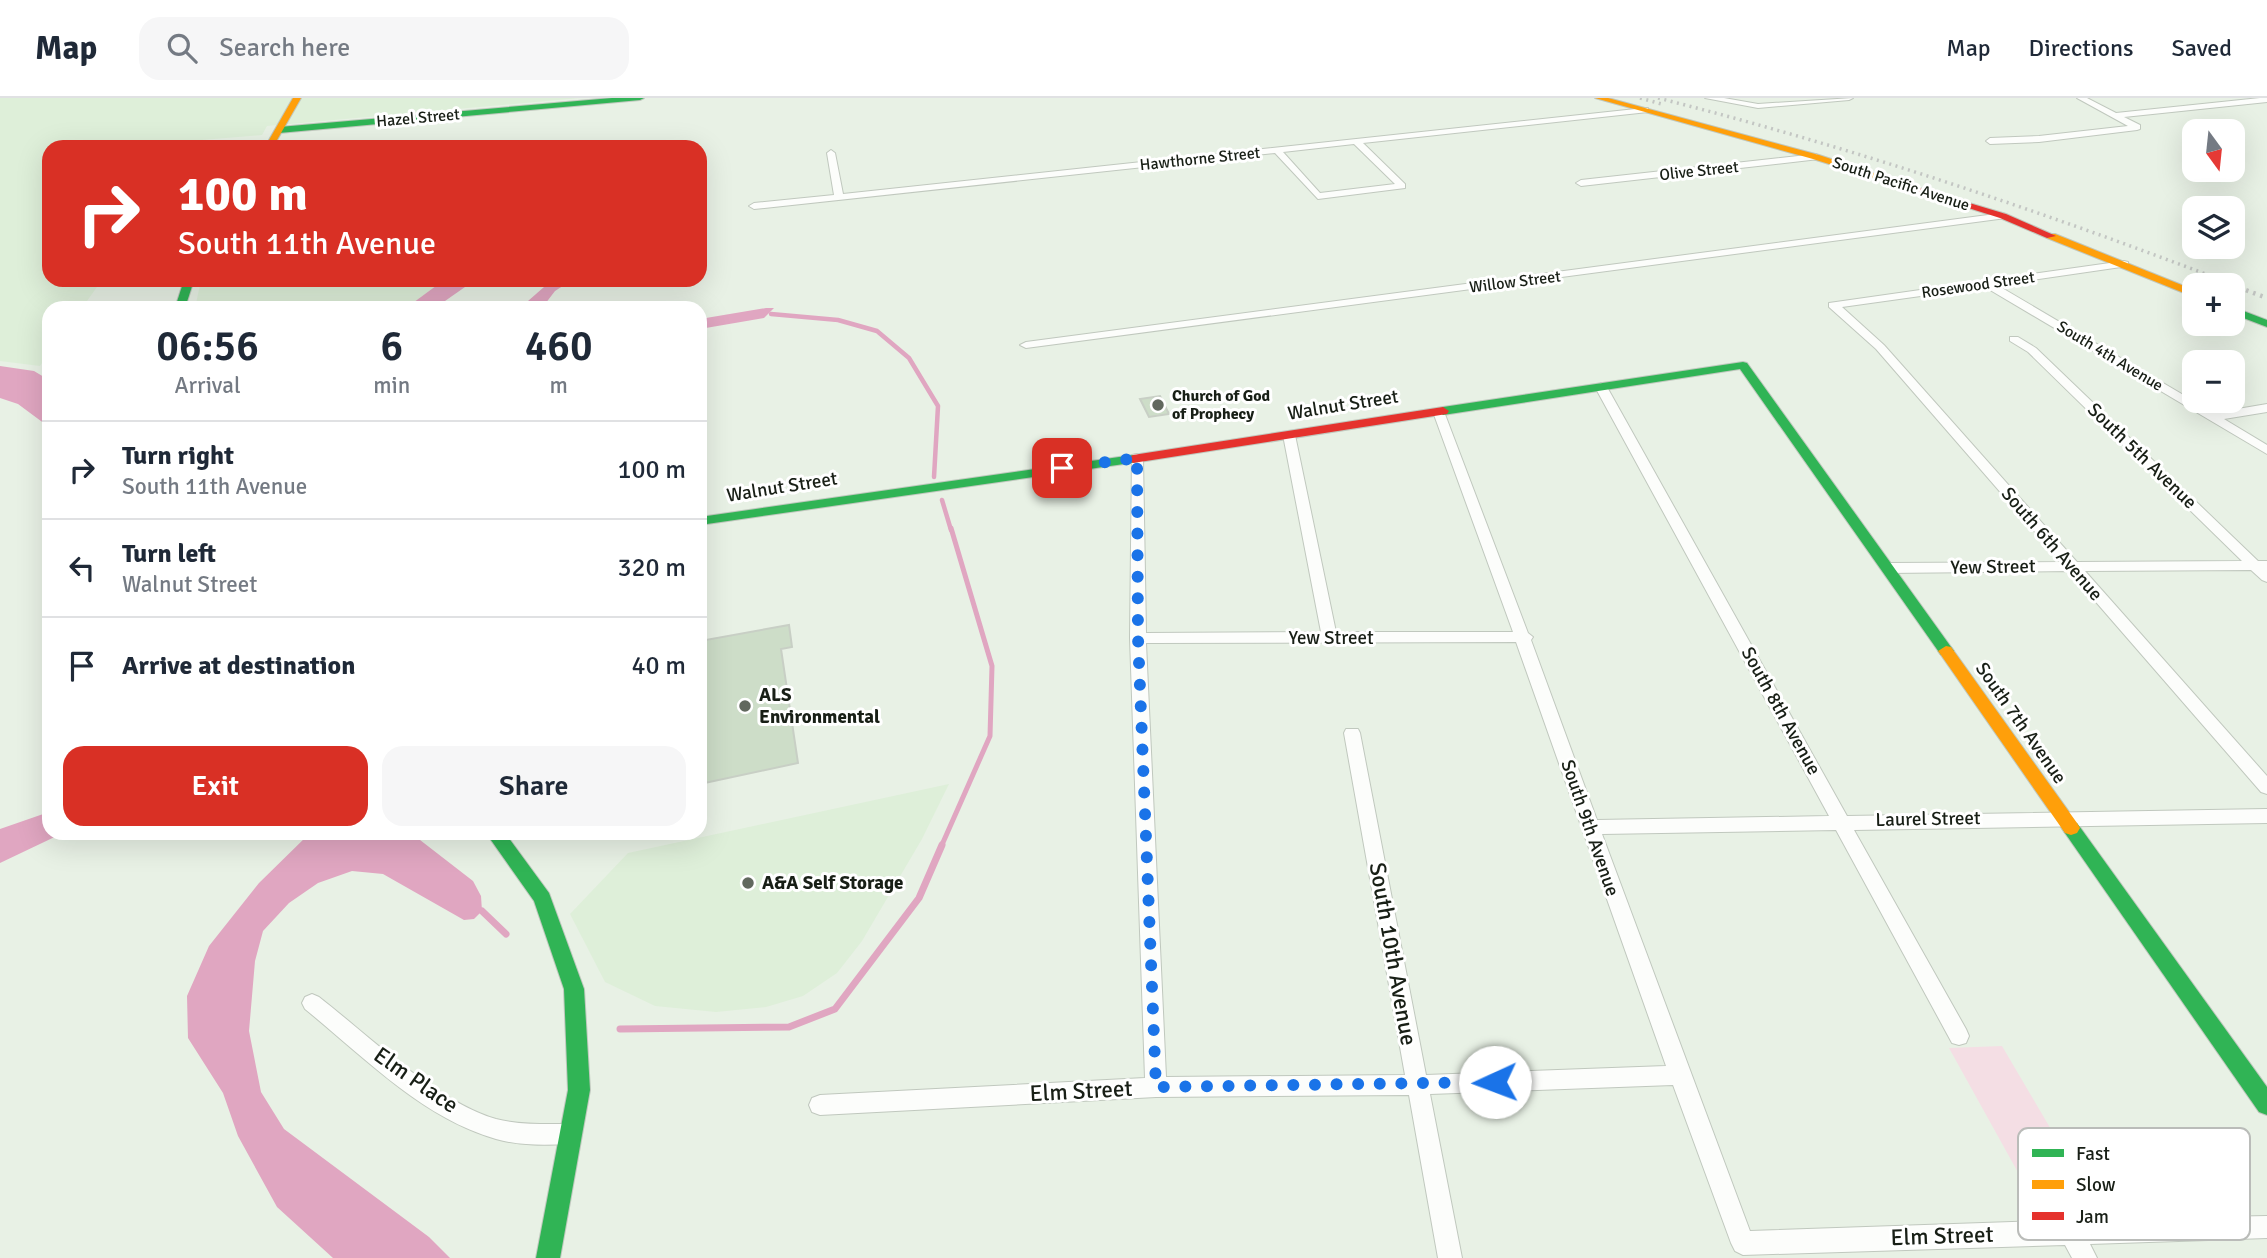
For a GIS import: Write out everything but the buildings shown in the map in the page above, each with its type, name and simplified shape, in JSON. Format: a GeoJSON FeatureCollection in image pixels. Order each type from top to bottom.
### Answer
{"type":"FeatureCollection","features":[{"type":"Feature","properties":{"kind":"street"},"geometry":{"type":"LineString","coordinates":[[273,140],[297,98]]}},
{"type":"Feature","properties":{"kind":"street","name":"Hazel Street"},"geometry":{"type":"LineString","coordinates":[[279,130],[640,98]]}},
{"type":"Feature","properties":{"kind":"street","name":"South Pacific Avenue"},"geometry":{"type":"LineString","coordinates":[[1599,98],[1816,157],[2003,216],[2182,289]]}},
{"type":"Feature","properties":{"kind":"street"},"geometry":{"type":"LineString","coordinates":[[1709,98],[1747,106],[1849,98]]}},
{"type":"Feature","properties":{"kind":"street"},"geometry":{"type":"LineString","coordinates":[[1990,141],[2039,139],[2137,127],[2081,98]]}},
{"type":"Feature","properties":{"kind":"street"},"geometry":{"type":"LineString","coordinates":[[2114,115],[2264,100]]}},
{"type":"Feature","properties":{"kind":"street","name":"Hawthorne Street"},"geometry":{"type":"LineString","coordinates":[[754,206],[839,195],[1278,152],[1645,110]]}},
{"type":"Feature","properties":{"kind":"street"},"geometry":{"type":"LineString","coordinates":[[1278,152],[1318,196],[1402,186],[1358,143]]}},
{"type":"Feature","properties":{"kind":"street"},"geometry":{"type":"LineString","coordinates":[[831,153],[839,195]]}},
{"type":"Feature","properties":{"kind":"street","name":"Olive Street"},"geometry":{"type":"LineString","coordinates":[[1581,183],[1816,157]]}},
{"type":"Feature","properties":{"kind":"street","name":"Willow Street"},"geometry":{"type":"LineString","coordinates":[[1026,345],[2003,216]]}},
{"type":"Feature","properties":{"kind":"street","name":"Rosewood Street"},"geometry":{"type":"LineString","coordinates":[[1833,304],[2124,264]]}},
{"type":"Feature","properties":{"kind":"street","name":"South 4th Avenue"},"geometry":{"type":"LineString","coordinates":[[1988,284],[2267,450]]}},
{"type":"Feature","properties":{"kind":"street","name":"South 6th Avenue"},"geometry":{"type":"LineString","coordinates":[[1833,304],[1881,347],[2070,566],[2267,787]]}},
{"type":"Feature","properties":{"kind":"street"},"geometry":{"type":"LineString","coordinates":[[2245,315],[2267,324]]}},
{"type":"Feature","properties":{"kind":"street","name":"South 5th Avenue"},"geometry":{"type":"LineString","coordinates":[[2014,339],[2032,350],[2260,565],[2267,577]]}},
{"type":"Feature","properties":{"kind":"street","name":"Walnut Street"},"geometry":{"type":"LineString","coordinates":[[707,520],[1137,458],[1742,365]]}},
{"type":"Feature","properties":{"kind":"street","name":"South 7th Avenue"},"geometry":{"type":"LineString","coordinates":[[1742,365],[2267,1105]]}},
{"type":"Feature","properties":{"kind":"street","name":"South 8th Avenue"},"geometry":{"type":"LineString","coordinates":[[1601,387],[1959,1036]]}},
{"type":"Feature","properties":{"kind":"street"},"geometry":{"type":"LineString","coordinates":[[2213,417],[2267,408]]}},
{"type":"Feature","properties":{"kind":"street","name":"South 9th Avenue"},"geometry":{"type":"LineString","coordinates":[[1439,412],[1525,637],[1589,827],[1678,1075],[1743,1243]]}},
{"type":"Feature","properties":{"kind":"street"},"geometry":{"type":"LineString","coordinates":[[1289,435],[1329,638]]}},
{"type":"Feature","properties":{"kind":"street"},"geometry":{"type":"LineString","coordinates":[[1137,458],[1138,638],[1156,1087]]}},
{"type":"Feature","properties":{"kind":"street","name":"Yew Street"},"geometry":{"type":"LineString","coordinates":[[1887,568],[2260,565]]}},
{"type":"Feature","properties":{"kind":"street","name":"Yew Street"},"geometry":{"type":"LineString","coordinates":[[1138,638],[1525,637]]}},
{"type":"Feature","properties":{"kind":"street","name":"South 10th Avenue"},"geometry":{"type":"LineString","coordinates":[[1352,733],[1450,1258]]}},
{"type":"Feature","properties":{"kind":"street","name":"Laurel Street"},"geometry":{"type":"LineString","coordinates":[[1589,827],[2062,817],[2267,816]]}},
{"type":"Feature","properties":{"kind":"street"},"geometry":{"type":"LineString","coordinates":[[500,840],[542,898],[574,989],[579,1090],[548,1258]]}},
{"type":"Feature","properties":{"kind":"street","name":"Elm Place"},"geometry":{"type":"LineString","coordinates":[[312,1003],[438,1100],[487,1126],[533,1136],[571,1134]]}},
{"type":"Feature","properties":{"kind":"street","name":"Elm Street"},"geometry":{"type":"LineString","coordinates":[[820,1105],[1156,1087],[1417,1085],[1678,1075]]}},
{"type":"Feature","properties":{"kind":"street","name":"Elm Street"},"geometry":{"type":"LineString","coordinates":[[1743,1243],[2018,1233]]}},
{"type":"Feature","properties":{"kind":"street"},"geometry":{"type":"LineString","coordinates":[[2075,1240],[2085,1258]]}},
{"type":"Feature","properties":{"kind":"shaded area"},"geometry":{"type":"Polygon","coordinates":[[[0,98],[580,98],[267,126],[262,135],[202,140],[42,140],[42,287],[97,287],[87,301],[42,301],[40,366],[0,361],[0,98]]]}},
{"type":"Feature","properties":{"kind":"shaded area"},"geometry":{"type":"Polygon","coordinates":[[[200,287],[435,287],[416,301],[196,301],[200,287]]]}},
{"type":"Feature","properties":{"kind":"shaded area"},"geometry":{"type":"Polygon","coordinates":[[[434,287],[465,287],[445,301],[416,301],[434,287]]]}},
{"type":"Feature","properties":{"kind":"shaded area"},"geometry":{"type":"Polygon","coordinates":[[[544,287],[561,287],[547,301],[528,301],[544,287]]]}},
{"type":"Feature","properties":{"kind":"shaded area"},"geometry":{"type":"Polygon","coordinates":[[[774,308],[764,318],[707,328],[707,318],[774,308]]]}},
{"type":"Feature","properties":{"kind":"shaded area"},"geometry":{"type":"Polygon","coordinates":[[[0,366],[34,371],[42,376],[42,422],[18,404],[0,398],[0,366]]]}},
{"type":"Feature","properties":{"kind":"shaded area","name":"A&A Self Storage"},"geometry":{"type":"Polygon","coordinates":[[[949,784],[922,839],[862,941],[837,973],[803,996],[766,1007],[716,1012],[655,1006],[605,982],[570,914],[628,853],[688,840],[707,840],[707,836],[949,784]]]}},
{"type":"Feature","properties":{"kind":"shaded area"},"geometry":{"type":"Polygon","coordinates":[[[42,814],[42,840],[48,840],[0,863],[0,829],[42,814]]]}},
{"type":"Feature","properties":{"kind":"shaded area"},"geometry":{"type":"Polygon","coordinates":[[[303,840],[420,840],[473,881],[481,896],[482,911],[474,919],[464,920],[383,874],[352,871],[318,883],[289,903],[263,931],[255,961],[249,1031],[261,1092],[284,1129],[429,1237],[450,1258],[333,1258],[277,1207],[238,1136],[223,1093],[188,1038],[187,996],[209,946],[259,883],[303,840]]]}},
{"type":"Feature","properties":{"kind":"shaded area"},"geometry":{"type":"Polygon","coordinates":[[[2002,1046],[2050,1128],[2018,1128],[2018,1172],[1949,1048],[2002,1046]]]}},
{"type":"Feature","properties":{"kind":"waterway"},"geometry":{"type":"LineString","coordinates":[[771,314],[838,320],[877,331],[909,358],[938,406],[934,477]]}},
{"type":"Feature","properties":{"kind":"waterway"},"geometry":{"type":"LineString","coordinates":[[942,500],[951,530]]}},
{"type":"Feature","properties":{"kind":"waterway"},"geometry":{"type":"LineString","coordinates":[[941,847],[990,736],[992,666],[951,528]]}},
{"type":"Feature","properties":{"kind":"waterway"},"geometry":{"type":"LineString","coordinates":[[620,1029],[789,1027],[835,1009],[919,898],[942,845]]}},
{"type":"Feature","properties":{"kind":"waterway"},"geometry":{"type":"LineString","coordinates":[[482,911],[506,934]]}},
{"type":"Feature","properties":{"kind":"railway"},"geometry":{"type":"LineString","coordinates":[[1640,98],[1665,105]]}},
{"type":"Feature","properties":{"kind":"railway"},"geometry":{"type":"LineString","coordinates":[[1658,98],[1805,138],[1950,183],[2202,273]]}},
{"type":"Feature","properties":{"kind":"railway"},"geometry":{"type":"LineString","coordinates":[[2245,290],[2267,298]]}},
{"type":"Feature","properties":{"kind":"traffic: fast"},"geometry":{"type":"LineString","coordinates":[[279,130],[640,98]]}},
{"type":"Feature","properties":{"kind":"traffic: fast"},"geometry":{"type":"LineString","coordinates":[[182,301],[187,287]]}},
{"type":"Feature","properties":{"kind":"traffic: fast"},"geometry":{"type":"LineString","coordinates":[[2245,315],[2267,324]]}},
{"type":"Feature","properties":{"kind":"traffic: fast"},"geometry":{"type":"LineString","coordinates":[[1443,411],[1743,365],[1946,651]]}},
{"type":"Feature","properties":{"kind":"traffic: fast"},"geometry":{"type":"LineString","coordinates":[[707,520],[1133,459]]}},
{"type":"Feature","properties":{"kind":"traffic: fast"},"geometry":{"type":"LineString","coordinates":[[2071,828],[2267,1105]]}},
{"type":"Feature","properties":{"kind":"traffic: fast"},"geometry":{"type":"LineString","coordinates":[[500,840],[542,898],[574,989],[579,1090],[548,1258]]}},
{"type":"Feature","properties":{"kind":"traffic: slow"},"geometry":{"type":"LineString","coordinates":[[273,140],[297,98]]}},
{"type":"Feature","properties":{"kind":"traffic: slow"},"geometry":{"type":"LineString","coordinates":[[1599,98],[1816,157],[1899,183]]}},
{"type":"Feature","properties":{"kind":"traffic: slow"},"geometry":{"type":"LineString","coordinates":[[2051,236],[2182,289]]}},
{"type":"Feature","properties":{"kind":"traffic: slow"},"geometry":{"type":"LineString","coordinates":[[1946,651],[2071,828]]}},
{"type":"Feature","properties":{"kind":"traffic: jam"},"geometry":{"type":"LineString","coordinates":[[1899,183],[2003,216],[2051,236]]}},
{"type":"Feature","properties":{"kind":"traffic: jam"},"geometry":{"type":"LineString","coordinates":[[1133,459],[1443,411]]}},
{"type":"Feature","properties":{"kind":"place","name":"Church of God of Prophecy"},"geometry":{"type":"Point","coordinates":[1158,405]}},
{"type":"Feature","properties":{"kind":"place","name":"ALS Environmental"},"geometry":{"type":"Point","coordinates":[745,706]}},
{"type":"Feature","properties":{"kind":"place","name":"A&A Self Storage"},"geometry":{"type":"Point","coordinates":[748,883]}},
{"type":"Feature","properties":{"kind":"route"},"geometry":{"type":"LineString","coordinates":[[1062,468],[1137,458],[1138,638],[1156,1087],[1495,1082]]}}]}
